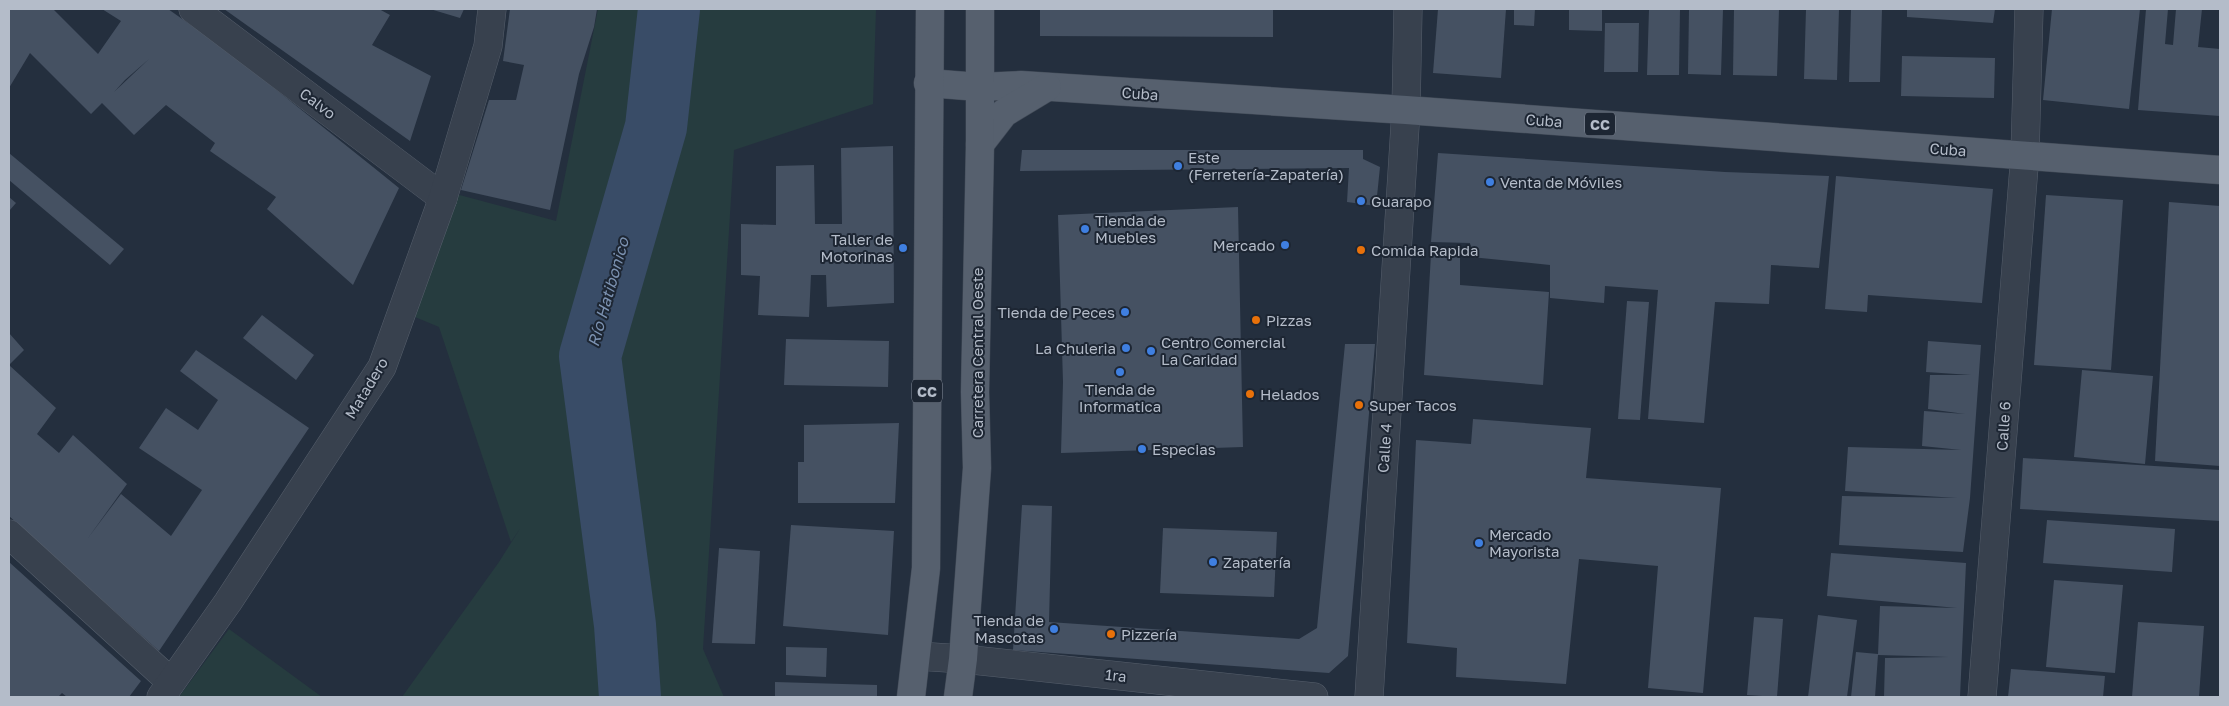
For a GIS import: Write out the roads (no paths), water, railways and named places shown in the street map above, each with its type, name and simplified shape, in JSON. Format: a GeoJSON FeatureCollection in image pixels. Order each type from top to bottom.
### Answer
{"type":"FeatureCollection","features":[{"type":"Feature","properties":{"kind":"main road","name":"CC"},"geometry":{"type":"LineString","coordinates":[[911,697],[926,568],[930,9]]}},
{"type":"Feature","properties":{"kind":"main road","name":"Carretera Central Oeste"},"geometry":{"type":"LineString","coordinates":[[958,697],[963,659],[977,468],[975,392],[980,144],[980,9]]}},
{"type":"Feature","properties":{"kind":"main road","name":"Cuba"},"geometry":{"type":"LineString","coordinates":[[928,83],[979,87],[1021,85],[1406,110],[2025,154],[2220,170]]}},
{"type":"Feature","properties":{"kind":"main road"},"geometry":{"type":"LineString","coordinates":[[980,144],[1004,113],[1047,87]]}},
{"type":"Feature","properties":{"kind":"street","name":"Calvo"},"geometry":{"type":"LineString","coordinates":[[194,9],[442,198]]}},
{"type":"Feature","properties":{"kind":"street","name":"Matadero"},"geometry":{"type":"LineString","coordinates":[[166,690],[228,602],[382,367],[442,198],[488,46],[492,9]]}},
{"type":"Feature","properties":{"kind":"street","name":"Calle 4"},"geometry":{"type":"LineString","coordinates":[[1369,697],[1406,110],[1408,9]]}},
{"type":"Feature","properties":{"kind":"street","name":"Calle 6"},"geometry":{"type":"LineString","coordinates":[[1982,697],[2025,154],[2029,9]]}},
{"type":"Feature","properties":{"kind":"street"},"geometry":{"type":"LineString","coordinates":[[9,534],[166,690]]}},
{"type":"Feature","properties":{"kind":"street","name":"1ra"},"geometry":{"type":"LineString","coordinates":[[917,656],[963,659],[1314,697]]}},
{"type":"Feature","properties":{"kind":"waterway","name":"Río Hatibonico"},"geometry":{"type":"LineString","coordinates":[[630,697],[625,625],[590,356],[656,127],[669,9]]}},
{"type":"Feature","properties":{"kind":"place","name":"Este (Ferretería-Zapatería)"},"geometry":{"type":"Point","coordinates":[1178,166]}},
{"type":"Feature","properties":{"kind":"place","name":"Venta de Móviles"},"geometry":{"type":"Point","coordinates":[1490,182]}},
{"type":"Feature","properties":{"kind":"place","name":"Guarapo"},"geometry":{"type":"Point","coordinates":[1361,201]}},
{"type":"Feature","properties":{"kind":"place","name":"Tienda de Muebles"},"geometry":{"type":"Point","coordinates":[1085,229]}},
{"type":"Feature","properties":{"kind":"place","name":"Mercado"},"geometry":{"type":"Point","coordinates":[1285,245]}},
{"type":"Feature","properties":{"kind":"place","name":"Taller de Motorinas"},"geometry":{"type":"Point","coordinates":[903,248]}},
{"type":"Feature","properties":{"kind":"place","name":"Comida Rapida"},"geometry":{"type":"Point","coordinates":[1361,250]}},
{"type":"Feature","properties":{"kind":"place","name":"Tienda de Peces"},"geometry":{"type":"Point","coordinates":[1125,312]}},
{"type":"Feature","properties":{"kind":"place","name":"Pizzas"},"geometry":{"type":"Point","coordinates":[1256,320]}},
{"type":"Feature","properties":{"kind":"place","name":"La Chuleria"},"geometry":{"type":"Point","coordinates":[1126,348]}},
{"type":"Feature","properties":{"kind":"place","name":"Centro Comercial La Caridad"},"geometry":{"type":"Point","coordinates":[1151,351]}},
{"type":"Feature","properties":{"kind":"place","name":"Tienda de Informatica"},"geometry":{"type":"Point","coordinates":[1120,372]}},
{"type":"Feature","properties":{"kind":"place","name":"Helados"},"geometry":{"type":"Point","coordinates":[1250,394]}},
{"type":"Feature","properties":{"kind":"place","name":"Super Tacos"},"geometry":{"type":"Point","coordinates":[1359,405]}},
{"type":"Feature","properties":{"kind":"place","name":"Especias"},"geometry":{"type":"Point","coordinates":[1142,449]}},
{"type":"Feature","properties":{"kind":"place","name":"Mercado Mayorista"},"geometry":{"type":"Point","coordinates":[1479,543]}},
{"type":"Feature","properties":{"kind":"place","name":"Zapatería"},"geometry":{"type":"Point","coordinates":[1213,562]}},
{"type":"Feature","properties":{"kind":"place","name":"Tienda de Mascotas"},"geometry":{"type":"Point","coordinates":[1054,629]}},
{"type":"Feature","properties":{"kind":"place","name":"Pizzería"},"geometry":{"type":"Point","coordinates":[1111,634]}}]}
